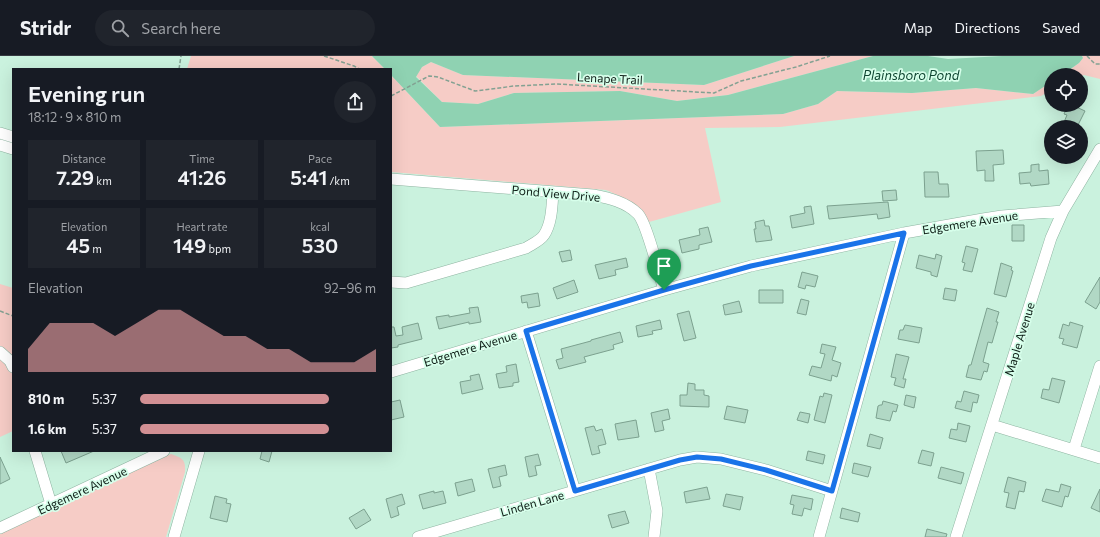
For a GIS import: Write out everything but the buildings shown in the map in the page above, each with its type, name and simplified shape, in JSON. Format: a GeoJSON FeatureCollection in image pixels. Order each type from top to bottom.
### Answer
{"type":"FeatureCollection","features":[{"type":"Feature","properties":{"kind":"street"},"geometry":{"type":"LineString","coordinates":[[0,133],[12,137]]}},
{"type":"Feature","properties":{"kind":"street"},"geometry":{"type":"LineString","coordinates":[[0,145],[12,149]]}},
{"type":"Feature","properties":{"kind":"street","name":"Maple Avenue"},"geometry":{"type":"LineString","coordinates":[[956,537],[1043,263],[1063,211],[1100,149]]}},
{"type":"Feature","properties":{"kind":"street","name":"Pond View Drive"},"geometry":{"type":"LineString","coordinates":[[392,179],[593,194],[624,204],[638,215],[646,232],[664,290]]}},
{"type":"Feature","properties":{"kind":"street"},"geometry":{"type":"LineString","coordinates":[[392,282],[406,283],[526,248],[544,235],[550,221],[553,192]]}},
{"type":"Feature","properties":{"kind":"street","name":"Edgemere Avenue"},"geometry":{"type":"LineString","coordinates":[[392,372],[664,290],[751,266],[904,233],[1002,216],[1063,211]]}},
{"type":"Feature","properties":{"kind":"street"},"geometry":{"type":"LineString","coordinates":[[819,537],[904,233]]}},
{"type":"Feature","properties":{"kind":"street"},"geometry":{"type":"LineString","coordinates":[[526,331],[575,491]]}},
{"type":"Feature","properties":{"kind":"street"},"geometry":{"type":"LineString","coordinates":[[0,352],[10,361],[12,365]]}},
{"type":"Feature","properties":{"kind":"street"},"geometry":{"type":"LineString","coordinates":[[1074,449],[1100,366]]}},
{"type":"Feature","properties":{"kind":"street"},"geometry":{"type":"LineString","coordinates":[[992,425],[1100,458]]}},
{"type":"Feature","properties":{"kind":"street"},"geometry":{"type":"LineString","coordinates":[[35,452],[51,504]]}},
{"type":"Feature","properties":{"kind":"street","name":"Edgemere Avenue"},"geometry":{"type":"LineString","coordinates":[[0,528],[162,452]]}},
{"type":"Feature","properties":{"kind":"street"},"geometry":{"type":"LineString","coordinates":[[174,537],[199,452]]}},
{"type":"Feature","properties":{"kind":"street","name":"Linden Lane"},"geometry":{"type":"LineString","coordinates":[[418,537],[680,460],[697,457],[721,459],[766,470],[832,491]]}},
{"type":"Feature","properties":{"kind":"street"},"geometry":{"type":"LineString","coordinates":[[649,469],[657,512],[654,537]]}},
{"type":"Feature","properties":{"kind":"path"},"geometry":{"type":"LineString","coordinates":[[179,68],[181,56]]}},
{"type":"Feature","properties":{"kind":"path"},"geometry":{"type":"LineString","coordinates":[[324,56],[357,68]]}},
{"type":"Feature","properties":{"kind":"path","name":"Lenape Trail"},"geometry":{"type":"LineString","coordinates":[[392,95],[429,76],[438,77],[475,91],[514,86],[557,84],[714,93],[741,81],[796,68],[830,56]]}},
{"type":"Feature","properties":{"kind":"path"},"geometry":{"type":"LineString","coordinates":[[1087,56],[1095,64],[1100,64]]}},
{"type":"Feature","properties":{"kind":"path"},"geometry":{"type":"LineString","coordinates":[[0,310],[12,316]]}},
{"type":"Feature","properties":{"kind":"shaded area"},"geometry":{"type":"Polygon","coordinates":[[[191,56],[372,56],[384,68],[187,68],[191,56]]]}},
{"type":"Feature","properties":{"kind":"shaded area"},"geometry":{"type":"Polygon","coordinates":[[[794,56],[873,56],[728,95],[677,101],[620,91],[514,93],[478,104],[442,102],[416,76],[422,67],[431,62],[463,75],[704,85],[794,56]]]}},
{"type":"Feature","properties":{"kind":"shaded area"},"geometry":{"type":"Polygon","coordinates":[[[1082,56],[1100,56],[1100,79],[1088,76],[1088,68],[1072,68],[1083,58],[1082,56]]]}},
{"type":"Feature","properties":{"kind":"shaded area"},"geometry":{"type":"Polygon","coordinates":[[[392,76],[440,127],[783,114],[818,104],[837,91],[912,93],[976,88],[1033,94],[1044,87],[1044,94],[1041,96],[780,127],[705,128],[721,202],[649,222],[645,215],[635,205],[606,190],[392,172],[392,76]]]}},
{"type":"Feature","properties":{"kind":"shaded area"},"geometry":{"type":"Polygon","coordinates":[[[0,284],[12,288],[12,431],[0,437],[0,284]]]}},
{"type":"Feature","properties":{"kind":"shaded area"},"geometry":{"type":"Polygon","coordinates":[[[171,454],[184,462],[185,472],[166,537],[0,537],[0,532],[171,454]]]}},
{"type":"Feature","properties":{"kind":"water","name":"Plainsboro Pond"},"geometry":{"type":"Polygon","coordinates":[[[372,56],[794,56],[704,85],[463,75],[431,62],[422,67],[416,77],[442,102],[478,104],[514,93],[620,91],[677,101],[728,95],[873,56],[928,56],[948,59],[1002,56],[1082,56],[1083,58],[1072,68],[1044,68],[1044,87],[1033,94],[976,88],[912,93],[837,91],[818,104],[783,114],[440,127],[392,76],[392,68],[384,68],[372,56]]]}},
{"type":"Feature","properties":{"kind":"route"},"geometry":{"type":"LineString","coordinates":[[904,233],[832,491],[766,470],[721,459],[697,457],[680,460],[575,491],[526,331],[664,290],[751,266],[904,233]]}}]}
